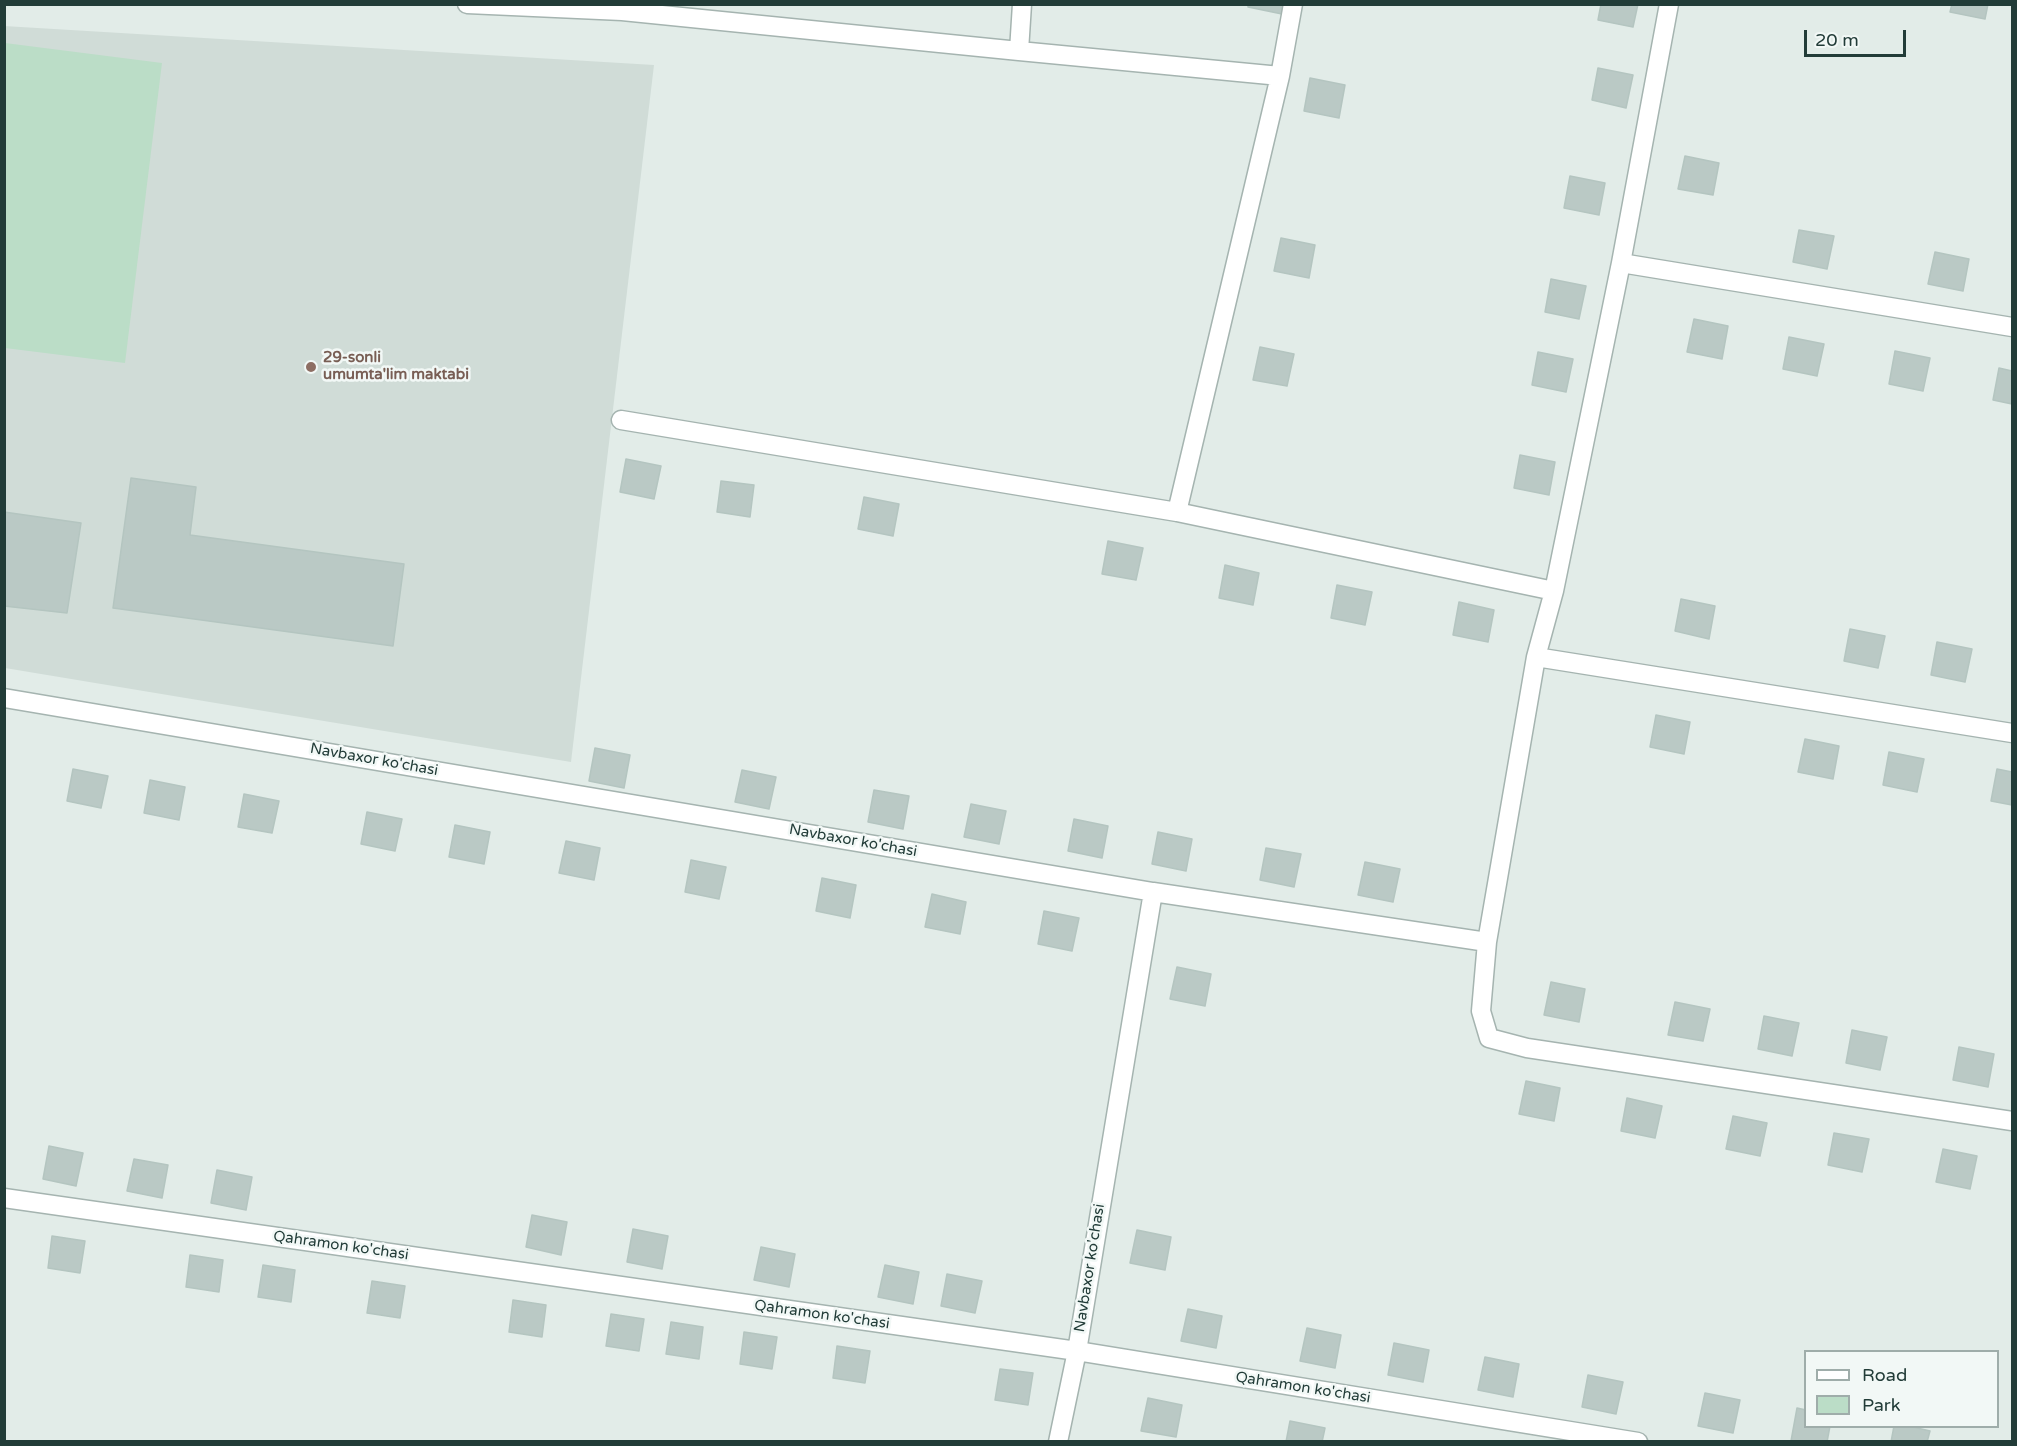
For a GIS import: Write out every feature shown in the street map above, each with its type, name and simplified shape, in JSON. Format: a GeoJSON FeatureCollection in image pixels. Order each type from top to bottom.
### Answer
{"type":"FeatureCollection","features":[{"type":"Feature","properties":{"kind":"street"},"geometry":{"type":"LineString","coordinates":[[467,4],[622,8],[1019,51],[1280,76]]}},
{"type":"Feature","properties":{"kind":"street"},"geometry":{"type":"LineString","coordinates":[[1019,51],[1022,4]]}},
{"type":"Feature","properties":{"kind":"street"},"geometry":{"type":"LineString","coordinates":[[1177,512],[1280,76],[1293,4]]}},
{"type":"Feature","properties":{"kind":"street"},"geometry":{"type":"LineString","coordinates":[[1669,4],[1621,263],[1554,591],[1536,657],[1487,942],[1480,1011],[1489,1038],[1527,1048],[2013,1121]]}},
{"type":"Feature","properties":{"kind":"street"},"geometry":{"type":"LineString","coordinates":[[1621,263],[2013,327]]}},
{"type":"Feature","properties":{"kind":"street"},"geometry":{"type":"LineString","coordinates":[[621,420],[1177,512],[1554,591]]}},
{"type":"Feature","properties":{"kind":"street"},"geometry":{"type":"LineString","coordinates":[[1536,657],[2013,733]]}},
{"type":"Feature","properties":{"kind":"street","name":"Navbaxor ko'chasi"},"geometry":{"type":"LineString","coordinates":[[4,698],[1152,892],[1077,1352],[1058,1442]]}},
{"type":"Feature","properties":{"kind":"street"},"geometry":{"type":"LineString","coordinates":[[1152,892],[1487,942]]}},
{"type":"Feature","properties":{"kind":"street","name":"Qahramon ko'chasi"},"geometry":{"type":"LineString","coordinates":[[4,1198],[1077,1352],[1638,1442]]}},
{"type":"Feature","properties":{"kind":"shaded area","name":"29-sonli umumta'lim maktabi"},"geometry":{"type":"Polygon","coordinates":[[[4,26],[654,65],[571,762],[5,668],[4,26]]]}},
{"type":"Feature","properties":{"kind":"green space"},"geometry":{"type":"Polygon","coordinates":[[[5,43],[162,63],[125,363],[5,348],[5,43]]]}},
{"type":"Feature","properties":{"kind":"building"},"geometry":{"type":"Polygon","coordinates":[[[1248,4],[1284,4],[1282,14],[1248,7],[1248,4]]]}},
{"type":"Feature","properties":{"kind":"building"},"geometry":{"type":"Polygon","coordinates":[[[1601,4],[1638,4],[1633,27],[1598,20],[1601,4]]]}},
{"type":"Feature","properties":{"kind":"building"},"geometry":{"type":"Polygon","coordinates":[[[1952,4],[1988,4],[1985,19],[1950,12],[1952,4]]]}},
{"type":"Feature","properties":{"kind":"building"},"geometry":{"type":"Polygon","coordinates":[[[1598,68],[1633,75],[1626,108],[1592,100],[1598,68]]]}},
{"type":"Feature","properties":{"kind":"building"},"geometry":{"type":"Polygon","coordinates":[[[1310,78],[1345,85],[1339,118],[1304,111],[1310,78]]]}},
{"type":"Feature","properties":{"kind":"building"},"geometry":{"type":"Polygon","coordinates":[[[1685,156],[1719,163],[1713,195],[1678,189],[1685,156]]]}},
{"type":"Feature","properties":{"kind":"building"},"geometry":{"type":"Polygon","coordinates":[[[1570,176],[1605,183],[1599,215],[1564,208],[1570,176]]]}},
{"type":"Feature","properties":{"kind":"building"},"geometry":{"type":"Polygon","coordinates":[[[1799,230],[1834,236],[1827,269],[1793,262],[1799,230]]]}},
{"type":"Feature","properties":{"kind":"building"},"geometry":{"type":"Polygon","coordinates":[[[1281,238],[1315,245],[1309,278],[1274,271],[1281,238]]]}},
{"type":"Feature","properties":{"kind":"building"},"geometry":{"type":"Polygon","coordinates":[[[1935,252],[1969,259],[1963,291],[1928,284],[1935,252]]]}},
{"type":"Feature","properties":{"kind":"building"},"geometry":{"type":"Polygon","coordinates":[[[1551,279],[1586,286],[1579,319],[1545,312],[1551,279]]]}},
{"type":"Feature","properties":{"kind":"building"},"geometry":{"type":"Polygon","coordinates":[[[1694,319],[1728,326],[1722,359],[1687,352],[1694,319]]]}},
{"type":"Feature","properties":{"kind":"building"},"geometry":{"type":"Polygon","coordinates":[[[1789,337],[1824,344],[1817,376],[1783,369],[1789,337]]]}},
{"type":"Feature","properties":{"kind":"building"},"geometry":{"type":"Polygon","coordinates":[[[1260,347],[1294,354],[1287,386],[1253,380],[1260,347]]]}},
{"type":"Feature","properties":{"kind":"building"},"geometry":{"type":"Polygon","coordinates":[[[1895,351],[1930,358],[1923,391],[1889,384],[1895,351]]]}},
{"type":"Feature","properties":{"kind":"building"},"geometry":{"type":"Polygon","coordinates":[[[1538,352],[1573,359],[1566,392],[1532,385],[1538,352]]]}},
{"type":"Feature","properties":{"kind":"building"},"geometry":{"type":"Polygon","coordinates":[[[1999,368],[2012,371],[2012,404],[1993,400],[1999,368]]]}},
{"type":"Feature","properties":{"kind":"building"},"geometry":{"type":"Polygon","coordinates":[[[1520,455],[1555,462],[1549,495],[1514,488],[1520,455]]]}},
{"type":"Feature","properties":{"kind":"building"},"geometry":{"type":"Polygon","coordinates":[[[626,459],[661,466],[654,499],[620,492],[626,459]]]}},
{"type":"Feature","properties":{"kind":"building"},"geometry":{"type":"Polygon","coordinates":[[[131,478],[196,487],[190,535],[404,564],[393,646],[113,608],[131,478]]]}},
{"type":"Feature","properties":{"kind":"building"},"geometry":{"type":"Polygon","coordinates":[[[721,481],[754,485],[750,517],[717,512],[721,481]]]}},
{"type":"Feature","properties":{"kind":"building"},"geometry":{"type":"Polygon","coordinates":[[[864,497],[899,504],[893,536],[858,529],[864,497]]]}},
{"type":"Feature","properties":{"kind":"building"},"geometry":{"type":"Polygon","coordinates":[[[4,512],[81,523],[67,613],[4,606],[4,512]]]}},
{"type":"Feature","properties":{"kind":"building"},"geometry":{"type":"Polygon","coordinates":[[[1108,541],[1143,548],[1136,580],[1102,574],[1108,541]]]}},
{"type":"Feature","properties":{"kind":"building"},"geometry":{"type":"Polygon","coordinates":[[[1225,565],[1259,573],[1253,605],[1219,598],[1225,565]]]}},
{"type":"Feature","properties":{"kind":"building"},"geometry":{"type":"Polygon","coordinates":[[[1337,585],[1372,592],[1365,625],[1331,618],[1337,585]]]}},
{"type":"Feature","properties":{"kind":"building"},"geometry":{"type":"Polygon","coordinates":[[[1681,599],[1715,606],[1709,639],[1675,631],[1681,599]]]}},
{"type":"Feature","properties":{"kind":"building"},"geometry":{"type":"Polygon","coordinates":[[[1459,602],[1494,610],[1488,642],[1453,635],[1459,602]]]}},
{"type":"Feature","properties":{"kind":"building"},"geometry":{"type":"Polygon","coordinates":[[[1850,629],[1885,636],[1878,668],[1844,661],[1850,629]]]}},
{"type":"Feature","properties":{"kind":"building"},"geometry":{"type":"Polygon","coordinates":[[[1937,642],[1972,649],[1965,682],[1931,675],[1937,642]]]}},
{"type":"Feature","properties":{"kind":"building"},"geometry":{"type":"Polygon","coordinates":[[[1656,715],[1690,722],[1684,754],[1650,747],[1656,715]]]}},
{"type":"Feature","properties":{"kind":"building"},"geometry":{"type":"Polygon","coordinates":[[[1805,739],[1839,746],[1833,779],[1798,772],[1805,739]]]}},
{"type":"Feature","properties":{"kind":"building"},"geometry":{"type":"Polygon","coordinates":[[[595,748],[630,755],[624,788],[589,781],[595,748]]]}},
{"type":"Feature","properties":{"kind":"building"},"geometry":{"type":"Polygon","coordinates":[[[1889,752],[1924,759],[1917,792],[1883,785],[1889,752]]]}},
{"type":"Feature","properties":{"kind":"building"},"geometry":{"type":"Polygon","coordinates":[[[73,769],[108,776],[101,808],[67,801],[73,769]]]}},
{"type":"Feature","properties":{"kind":"building"},"geometry":{"type":"Polygon","coordinates":[[[1997,769],[2012,772],[2012,805],[1991,801],[1997,769]]]}},
{"type":"Feature","properties":{"kind":"building"},"geometry":{"type":"Polygon","coordinates":[[[742,770],[776,777],[769,809],[735,802],[742,770]]]}},
{"type":"Feature","properties":{"kind":"building"},"geometry":{"type":"Polygon","coordinates":[[[150,780],[185,787],[179,820],[144,813],[150,780]]]}},
{"type":"Feature","properties":{"kind":"building"},"geometry":{"type":"Polygon","coordinates":[[[874,790],[909,796],[903,829],[868,822],[874,790]]]}},
{"type":"Feature","properties":{"kind":"building"},"geometry":{"type":"Polygon","coordinates":[[[244,794],[279,801],[272,833],[238,827],[244,794]]]}},
{"type":"Feature","properties":{"kind":"building"},"geometry":{"type":"Polygon","coordinates":[[[971,804],[1006,811],[999,844],[964,837],[971,804]]]}},
{"type":"Feature","properties":{"kind":"building"},"geometry":{"type":"Polygon","coordinates":[[[367,812],[402,819],[395,851],[361,844],[367,812]]]}},
{"type":"Feature","properties":{"kind":"building"},"geometry":{"type":"Polygon","coordinates":[[[1074,819],[1108,826],[1102,858],[1068,851],[1074,819]]]}},
{"type":"Feature","properties":{"kind":"building"},"geometry":{"type":"Polygon","coordinates":[[[455,825],[490,832],[484,864],[449,857],[455,825]]]}},
{"type":"Feature","properties":{"kind":"building"},"geometry":{"type":"Polygon","coordinates":[[[1158,832],[1192,839],[1186,871],[1152,864],[1158,832]]]}},
{"type":"Feature","properties":{"kind":"building"},"geometry":{"type":"Polygon","coordinates":[[[566,841],[600,848],[594,880],[559,873],[566,841]]]}},
{"type":"Feature","properties":{"kind":"building"},"geometry":{"type":"Polygon","coordinates":[[[1266,848],[1301,854],[1294,887],[1260,880],[1266,848]]]}},
{"type":"Feature","properties":{"kind":"building"},"geometry":{"type":"Polygon","coordinates":[[[691,860],[726,867],[719,899],[685,892],[691,860]]]}},
{"type":"Feature","properties":{"kind":"building"},"geometry":{"type":"Polygon","coordinates":[[[1365,862],[1400,869],[1393,902],[1358,895],[1365,862]]]}},
{"type":"Feature","properties":{"kind":"building"},"geometry":{"type":"Polygon","coordinates":[[[822,878],[856,885],[850,918],[816,911],[822,878]]]}},
{"type":"Feature","properties":{"kind":"building"},"geometry":{"type":"Polygon","coordinates":[[[932,894],[966,902],[960,934],[925,927],[932,894]]]}},
{"type":"Feature","properties":{"kind":"building"},"geometry":{"type":"Polygon","coordinates":[[[1044,911],[1079,918],[1072,951],[1038,944],[1044,911]]]}},
{"type":"Feature","properties":{"kind":"building"},"geometry":{"type":"Polygon","coordinates":[[[1177,967],[1211,974],[1205,1006],[1170,999],[1177,967]]]}},
{"type":"Feature","properties":{"kind":"building"},"geometry":{"type":"Polygon","coordinates":[[[1551,982],[1585,989],[1579,1022],[1544,1015],[1551,982]]]}},
{"type":"Feature","properties":{"kind":"building"},"geometry":{"type":"Polygon","coordinates":[[[1675,1002],[1710,1009],[1703,1041],[1668,1035],[1675,1002]]]}},
{"type":"Feature","properties":{"kind":"building"},"geometry":{"type":"Polygon","coordinates":[[[1764,1016],[1799,1023],[1792,1056],[1758,1049],[1764,1016]]]}},
{"type":"Feature","properties":{"kind":"building"},"geometry":{"type":"Polygon","coordinates":[[[1852,1030],[1887,1037],[1880,1070],[1846,1063],[1852,1030]]]}},
{"type":"Feature","properties":{"kind":"building"},"geometry":{"type":"Polygon","coordinates":[[[1959,1047],[1994,1054],[1988,1087],[1953,1080],[1959,1047]]]}},
{"type":"Feature","properties":{"kind":"building"},"geometry":{"type":"Polygon","coordinates":[[[1526,1081],[1560,1088],[1554,1121],[1519,1114],[1526,1081]]]}},
{"type":"Feature","properties":{"kind":"building"},"geometry":{"type":"Polygon","coordinates":[[[1627,1098],[1662,1106],[1655,1138],[1621,1131],[1627,1098]]]}},
{"type":"Feature","properties":{"kind":"building"},"geometry":{"type":"Polygon","coordinates":[[[1733,1116],[1767,1123],[1760,1156],[1726,1149],[1733,1116]]]}},
{"type":"Feature","properties":{"kind":"building"},"geometry":{"type":"Polygon","coordinates":[[[1834,1133],[1869,1139],[1862,1172],[1828,1165],[1834,1133]]]}},
{"type":"Feature","properties":{"kind":"building"},"geometry":{"type":"Polygon","coordinates":[[[49,1146],[83,1153],[76,1186],[43,1179],[49,1146]]]}},
{"type":"Feature","properties":{"kind":"building"},"geometry":{"type":"Polygon","coordinates":[[[1943,1149],[1977,1156],[1970,1189],[1936,1182],[1943,1149]]]}},
{"type":"Feature","properties":{"kind":"building"},"geometry":{"type":"Polygon","coordinates":[[[134,1159],[168,1165],[162,1198],[127,1191],[134,1159]]]}},
{"type":"Feature","properties":{"kind":"building"},"geometry":{"type":"Polygon","coordinates":[[[217,1170],[252,1177],[246,1210],[211,1203],[217,1170]]]}},
{"type":"Feature","properties":{"kind":"building"},"geometry":{"type":"Polygon","coordinates":[[[532,1215],[567,1222],[561,1255],[526,1247],[532,1215]]]}},
{"type":"Feature","properties":{"kind":"building"},"geometry":{"type":"Polygon","coordinates":[[[633,1229],[668,1236],[662,1269],[627,1262],[633,1229]]]}},
{"type":"Feature","properties":{"kind":"building"},"geometry":{"type":"Polygon","coordinates":[[[1137,1230],[1171,1237],[1165,1270],[1130,1263],[1137,1230]]]}},
{"type":"Feature","properties":{"kind":"building"},"geometry":{"type":"Polygon","coordinates":[[[52,1236],[85,1241],[80,1273],[48,1268],[52,1236]]]}},
{"type":"Feature","properties":{"kind":"building"},"geometry":{"type":"Polygon","coordinates":[[[761,1247],[795,1254],[789,1287],[754,1280],[761,1247]]]}},
{"type":"Feature","properties":{"kind":"building"},"geometry":{"type":"Polygon","coordinates":[[[190,1255],[223,1260],[219,1292],[186,1287],[190,1255]]]}},
{"type":"Feature","properties":{"kind":"building"},"geometry":{"type":"Polygon","coordinates":[[[263,1265],[295,1270],[291,1302],[258,1297],[263,1265]]]}},
{"type":"Feature","properties":{"kind":"building"},"geometry":{"type":"Polygon","coordinates":[[[885,1265],[919,1272],[913,1304],[878,1297],[885,1265]]]}},
{"type":"Feature","properties":{"kind":"building"},"geometry":{"type":"Polygon","coordinates":[[[947,1274],[982,1281],[975,1313],[941,1306],[947,1274]]]}},
{"type":"Feature","properties":{"kind":"building"},"geometry":{"type":"Polygon","coordinates":[[[372,1281],[405,1286],[400,1318],[367,1313],[372,1281]]]}},
{"type":"Feature","properties":{"kind":"building"},"geometry":{"type":"Polygon","coordinates":[[[513,1300],[546,1305],[542,1337],[509,1332],[513,1300]]]}},
{"type":"Feature","properties":{"kind":"building"},"geometry":{"type":"Polygon","coordinates":[[[1188,1309],[1222,1316],[1216,1348],[1181,1341],[1188,1309]]]}},
{"type":"Feature","properties":{"kind":"building"},"geometry":{"type":"Polygon","coordinates":[[[611,1314],[644,1319],[639,1351],[606,1346],[611,1314]]]}},
{"type":"Feature","properties":{"kind":"building"},"geometry":{"type":"Polygon","coordinates":[[[671,1322],[703,1327],[699,1359],[666,1354],[671,1322]]]}},
{"type":"Feature","properties":{"kind":"building"},"geometry":{"type":"Polygon","coordinates":[[[1307,1328],[1341,1335],[1335,1368],[1300,1361],[1307,1328]]]}},
{"type":"Feature","properties":{"kind":"building"},"geometry":{"type":"Polygon","coordinates":[[[744,1332],[777,1337],[772,1369],[740,1364],[744,1332]]]}},
{"type":"Feature","properties":{"kind":"building"},"geometry":{"type":"Polygon","coordinates":[[[1394,1343],[1429,1350],[1423,1382],[1388,1375],[1394,1343]]]}},
{"type":"Feature","properties":{"kind":"building"},"geometry":{"type":"Polygon","coordinates":[[[837,1346],[870,1351],[865,1383],[833,1378],[837,1346]]]}},
{"type":"Feature","properties":{"kind":"building"},"geometry":{"type":"Polygon","coordinates":[[[1485,1357],[1519,1364],[1513,1397],[1478,1390],[1485,1357]]]}},
{"type":"Feature","properties":{"kind":"building"},"geometry":{"type":"Polygon","coordinates":[[[1000,1369],[1033,1373],[1028,1405],[995,1400],[1000,1369]]]}},
{"type":"Feature","properties":{"kind":"building"},"geometry":{"type":"Polygon","coordinates":[[[1588,1375],[1623,1382],[1616,1414],[1582,1407],[1588,1375]]]}},
{"type":"Feature","properties":{"kind":"building"},"geometry":{"type":"Polygon","coordinates":[[[1705,1393],[1740,1400],[1733,1433],[1698,1426],[1705,1393]]]}},
{"type":"Feature","properties":{"kind":"building"},"geometry":{"type":"Polygon","coordinates":[[[1148,1398],[1182,1405],[1176,1437],[1141,1431],[1148,1398]]]}},
{"type":"Feature","properties":{"kind":"building"},"geometry":{"type":"Polygon","coordinates":[[[1797,1408],[1804,1410],[1804,1428],[1830,1428],[1827,1442],[1791,1441],[1797,1408]]]}},
{"type":"Feature","properties":{"kind":"building"},"geometry":{"type":"Polygon","coordinates":[[[1290,1421],[1325,1428],[1322,1442],[1286,1442],[1290,1421]]]}},
{"type":"Feature","properties":{"kind":"building"},"geometry":{"type":"Polygon","coordinates":[[[1894,1428],[1917,1428],[1930,1431],[1927,1442],[1891,1442],[1894,1428]]]}},
{"type":"Feature","properties":{"kind":"place","name":"29-sonli umumta'lim maktabi"},"geometry":{"type":"Point","coordinates":[311,367]}}]}
